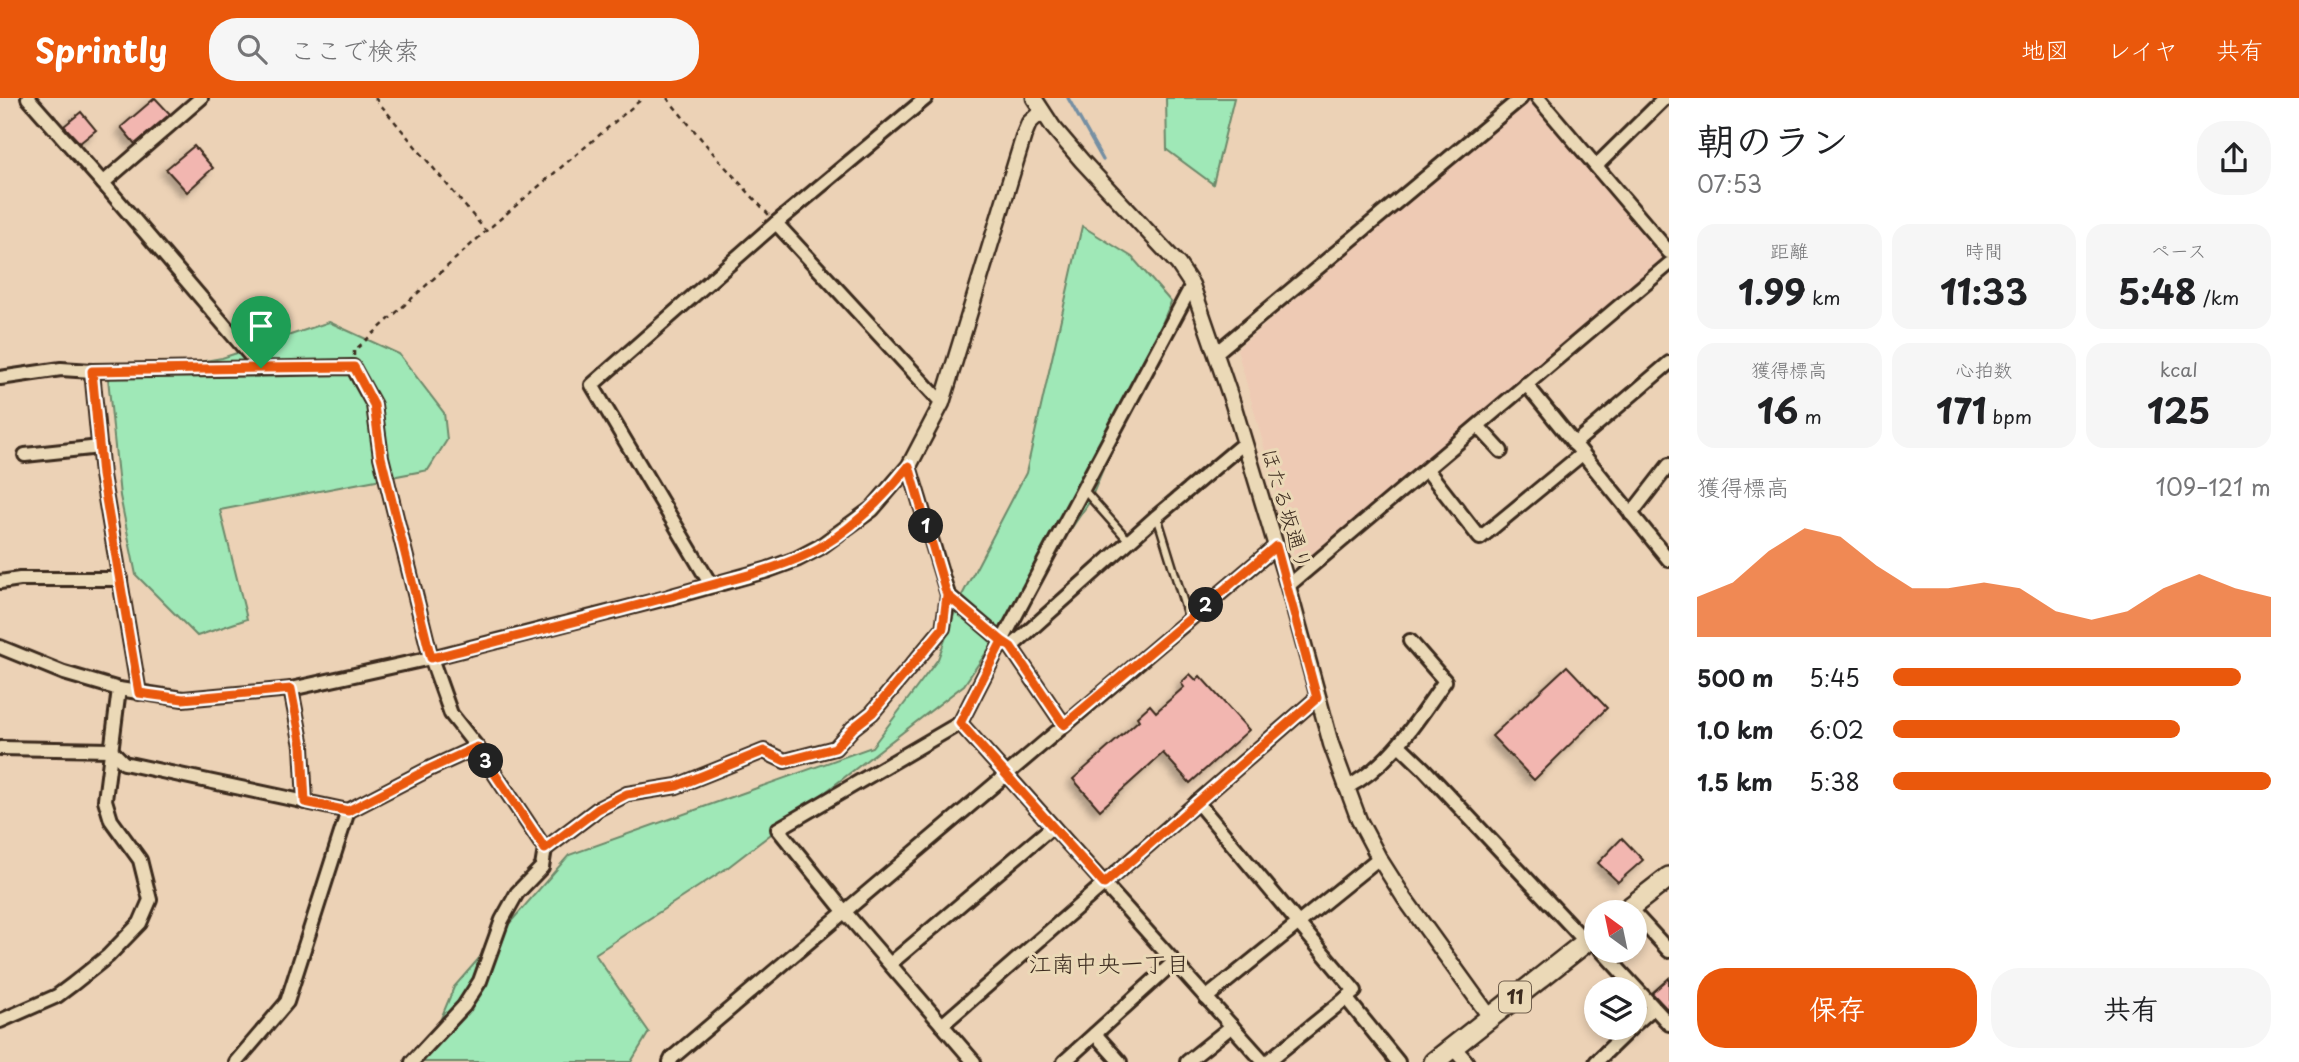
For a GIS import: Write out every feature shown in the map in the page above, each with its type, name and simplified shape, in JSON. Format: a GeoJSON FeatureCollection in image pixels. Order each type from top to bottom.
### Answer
{"type":"FeatureCollection","features":[{"type":"Feature","properties":{"kind":"main road"},"geometry":{"type":"LineString","coordinates":[[1643,900],[1669,877]]}},
{"type":"Feature","properties":{"kind":"main road","name":"11"},"geometry":{"type":"LineString","coordinates":[[1434,1062],[1490,1017],[1584,949]]}},
{"type":"Feature","properties":{"kind":"street"},"geometry":{"type":"LineString","coordinates":[[28,98],[261,368]]}},
{"type":"Feature","properties":{"kind":"street"},"geometry":{"type":"LineString","coordinates":[[103,183],[201,98]]}},
{"type":"Feature","properties":{"kind":"street"},"geometry":{"type":"LineString","coordinates":[[711,585],[592,385],[776,223],[926,98]]}},
{"type":"Feature","properties":{"kind":"street","name":"ほたる坂通り"},"geometry":{"type":"LineString","coordinates":[[1034,98],[1082,161],[1178,264],[1192,285],[1217,352],[1276,546],[1331,744],[1359,820],[1405,899],[1490,1017]]}},
{"type":"Feature","properties":{"kind":"street"},"geometry":{"type":"LineString","coordinates":[[1217,352],[1521,98]]}},
{"type":"Feature","properties":{"kind":"street"},"geometry":{"type":"LineString","coordinates":[[1538,98],[1669,252]]}},
{"type":"Feature","properties":{"kind":"street"},"geometry":{"type":"LineString","coordinates":[[1596,166],[1665,98]]}},
{"type":"Feature","properties":{"kind":"street"},"geometry":{"type":"LineString","coordinates":[[0,647],[64,673],[139,693],[183,699],[291,689],[431,658],[670,597],[797,559],[820,547],[872,509],[909,466],[942,403],[1024,135],[1029,123],[1042,111]]}},
{"type":"Feature","properties":{"kind":"street"},"geometry":{"type":"LineString","coordinates":[[776,223],[942,403]]}},
{"type":"Feature","properties":{"kind":"street"},"geometry":{"type":"LineString","coordinates":[[1288,586],[1669,264]]}},
{"type":"Feature","properties":{"kind":"street"},"geometry":{"type":"LineString","coordinates":[[974,1062],[844,911],[778,829],[960,723],[1006,644],[1083,489],[1192,285]]}},
{"type":"Feature","properties":{"kind":"street"},"geometry":{"type":"LineString","coordinates":[[1427,470],[1480,538],[1669,363]]}},
{"type":"Feature","properties":{"kind":"street"},"geometry":{"type":"LineString","coordinates":[[0,377],[61,369],[92,371],[354,367],[374,405],[381,457],[431,658],[451,714],[477,747],[545,849],[542,867],[517,894],[502,920],[480,981],[464,1006],[412,1062]]}},
{"type":"Feature","properties":{"kind":"street"},"geometry":{"type":"LineString","coordinates":[[92,371],[100,447],[139,693]]}},
{"type":"Feature","properties":{"kind":"street"},"geometry":{"type":"LineString","coordinates":[[1526,384],[1669,560]]}},
{"type":"Feature","properties":{"kind":"street"},"geometry":{"type":"LineString","coordinates":[[1478,426],[1501,451]]}},
{"type":"Feature","properties":{"kind":"street"},"geometry":{"type":"LineString","coordinates":[[1006,644],[1244,443]]}},
{"type":"Feature","properties":{"kind":"street"},"geometry":{"type":"LineString","coordinates":[[25,455],[100,447]]}},
{"type":"Feature","properties":{"kind":"street"},"geometry":{"type":"LineString","coordinates":[[1630,514],[1669,465]]}},
{"type":"Feature","properties":{"kind":"street"},"geometry":{"type":"LineString","coordinates":[[545,849],[598,809],[627,794],[677,786],[764,751],[785,761],[835,748],[853,728],[872,713],[943,628],[947,595],[909,466]]}},
{"type":"Feature","properties":{"kind":"street"},"geometry":{"type":"LineString","coordinates":[[670,1062],[844,911],[1276,546]]}},
{"type":"Feature","properties":{"kind":"street"},"geometry":{"type":"LineString","coordinates":[[0,582],[20,579],[120,579]]}},
{"type":"Feature","properties":{"kind":"street"},"geometry":{"type":"LineString","coordinates":[[947,595],[1006,644],[1064,725]]}},
{"type":"Feature","properties":{"kind":"street"},"geometry":{"type":"LineString","coordinates":[[1346,788],[1361,780],[1399,745],[1445,681],[1410,641]]}},
{"type":"Feature","properties":{"kind":"street"},"geometry":{"type":"LineString","coordinates":[[0,1021],[57,996],[108,956],[140,923],[150,900],[140,860],[111,820],[105,800],[119,689]]}},
{"type":"Feature","properties":{"kind":"street"},"geometry":{"type":"LineString","coordinates":[[291,689],[302,746],[305,802]]}},
{"type":"Feature","properties":{"kind":"street"},"geometry":{"type":"LineString","coordinates":[[942,1025],[1317,698]]}},
{"type":"Feature","properties":{"kind":"street"},"geometry":{"type":"LineString","coordinates":[[960,723],[1265,1062],[1355,991],[1198,802]]}},
{"type":"Feature","properties":{"kind":"street"},"geometry":{"type":"LineString","coordinates":[[1399,745],[1584,932]]}},
{"type":"Feature","properties":{"kind":"street"},"geometry":{"type":"LineString","coordinates":[[0,748],[111,750],[124,763],[348,811],[477,747]]}},
{"type":"Feature","properties":{"kind":"street"},"geometry":{"type":"LineString","coordinates":[[236,1062],[287,1002],[348,811]]}},
{"type":"Feature","properties":{"kind":"street"},"geometry":{"type":"LineString","coordinates":[[890,964],[1052,827]]}},
{"type":"Feature","properties":{"kind":"street"},"geometry":{"type":"LineString","coordinates":[[1206,998],[1380,858]]}},
{"type":"Feature","properties":{"kind":"street"},"geometry":{"type":"LineString","coordinates":[[1647,928],[1669,951]]}},
{"type":"Feature","properties":{"kind":"street"},"geometry":{"type":"LineString","coordinates":[[1064,1062],[1174,962]]}},
{"type":"Feature","properties":{"kind":"street"},"geometry":{"type":"LineString","coordinates":[[1613,963],[1669,1024]]}},
{"type":"Feature","properties":{"kind":"street"},"geometry":{"type":"LineString","coordinates":[[1346,998],[1398,1062]]}},
{"type":"Feature","properties":{"kind":"street"},"geometry":{"type":"LineString","coordinates":[[1647,1013],[1653,1007]]}},
{"type":"Feature","properties":{"kind":"street"},"geometry":{"type":"LineString","coordinates":[[1187,1062],[1231,1026]]}},
{"type":"Feature","properties":{"kind":"street"},"geometry":{"type":"LineString","coordinates":[[1095,1034],[1120,1062]]}},
{"type":"Feature","properties":{"kind":"street"},"geometry":{"type":"LineString","coordinates":[[1595,1062],[1618,1040]]}},
{"type":"Feature","properties":{"kind":"street"},"geometry":{"type":"LineString","coordinates":[[1453,1047],[1466,1062]]}},
{"type":"Feature","properties":{"kind":"lane"},"geometry":{"type":"LineString","coordinates":[[1083,489],[1129,541]]}},
{"type":"Feature","properties":{"kind":"lane"},"geometry":{"type":"LineString","coordinates":[[1157,516],[1189,620]]}},
{"type":"Feature","properties":{"kind":"path"},"geometry":{"type":"LineString","coordinates":[[375,98],[486,231]]}},
{"type":"Feature","properties":{"kind":"path"},"geometry":{"type":"LineString","coordinates":[[354,367],[354,351],[486,231],[643,98]]}},
{"type":"Feature","properties":{"kind":"path"},"geometry":{"type":"LineString","coordinates":[[667,98],[776,223]]}},
{"type":"Feature","properties":{"kind":"shaded area"},"geometry":{"type":"Polygon","coordinates":[[[1529,98],[1533,98],[1665,253],[1664,258],[1303,568],[1297,565],[1237,349],[1529,98]]]}},
{"type":"Feature","properties":{"kind":"green space"},"geometry":{"type":"Polygon","coordinates":[[[1166,98],[1234,98],[1213,184],[1167,150],[1166,98]]]}},
{"type":"Feature","properties":{"kind":"green space"},"geometry":{"type":"Polygon","coordinates":[[[1082,226],[1132,257],[1171,302],[1090,501],[964,685],[727,868],[595,954],[649,1032],[631,1062],[423,1062],[454,987],[569,855],[872,747],[938,659],[959,601],[1026,473],[1082,226]]]}},
{"type":"Feature","properties":{"kind":"green space"},"geometry":{"type":"Polygon","coordinates":[[[329,322],[399,354],[444,413],[447,440],[428,470],[220,510],[247,619],[197,636],[136,575],[120,496],[108,378],[222,358],[329,322]]]}},
{"type":"Feature","properties":{"kind":"building"},"geometry":{"type":"Polygon","coordinates":[[[155,98],[170,114],[135,144],[121,127],[155,98]]]}},
{"type":"Feature","properties":{"kind":"building"},"geometry":{"type":"Polygon","coordinates":[[[81,112],[96,130],[80,143],[64,126],[81,112]]]}},
{"type":"Feature","properties":{"kind":"building"},"geometry":{"type":"Polygon","coordinates":[[[194,146],[213,168],[187,192],[166,169],[194,146]]]}},
{"type":"Feature","properties":{"kind":"building"},"geometry":{"type":"Polygon","coordinates":[[[1567,666],[1607,708],[1534,780],[1492,736],[1567,666]]]}},
{"type":"Feature","properties":{"kind":"building"},"geometry":{"type":"Polygon","coordinates":[[[1190,674],[1196,680],[1200,676],[1249,730],[1190,783],[1163,753],[1100,810],[1073,779],[1139,720],[1137,717],[1150,705],[1156,712],[1184,687],[1181,683],[1190,674]]]}},
{"type":"Feature","properties":{"kind":"building"},"geometry":{"type":"Polygon","coordinates":[[[1622,838],[1643,860],[1618,882],[1598,863],[1622,838]]]}},
{"type":"Feature","properties":{"kind":"building"},"geometry":{"type":"Polygon","coordinates":[[[1669,978],[1669,1011],[1652,993],[1669,978]]]}},
{"type":"Feature","properties":{"kind":"waterway"},"geometry":{"type":"LineString","coordinates":[[1068,98],[1103,160]]}},
{"type":"Feature","properties":{"kind":"district","name":"江南中央一丁目"},"geometry":{"type":"Point","coordinates":[1109,964]}},
{"type":"Feature","properties":{"kind":"route"},"geometry":{"type":"LineString","coordinates":[[261,368],[92,371],[102,475],[139,693],[183,699],[291,689],[302,746],[305,802],[348,811],[477,747],[545,849],[598,809],[627,794],[677,786],[764,751],[785,761],[835,748],[853,728],[872,713],[943,628],[947,595],[1011,647],[1064,725],[1276,546],[1317,698],[1104,884],[960,723],[1002,641],[947,595],[909,466],[872,509],[820,547],[797,559],[670,597],[431,658],[381,457],[374,405],[354,367],[261,368]]}}]}
